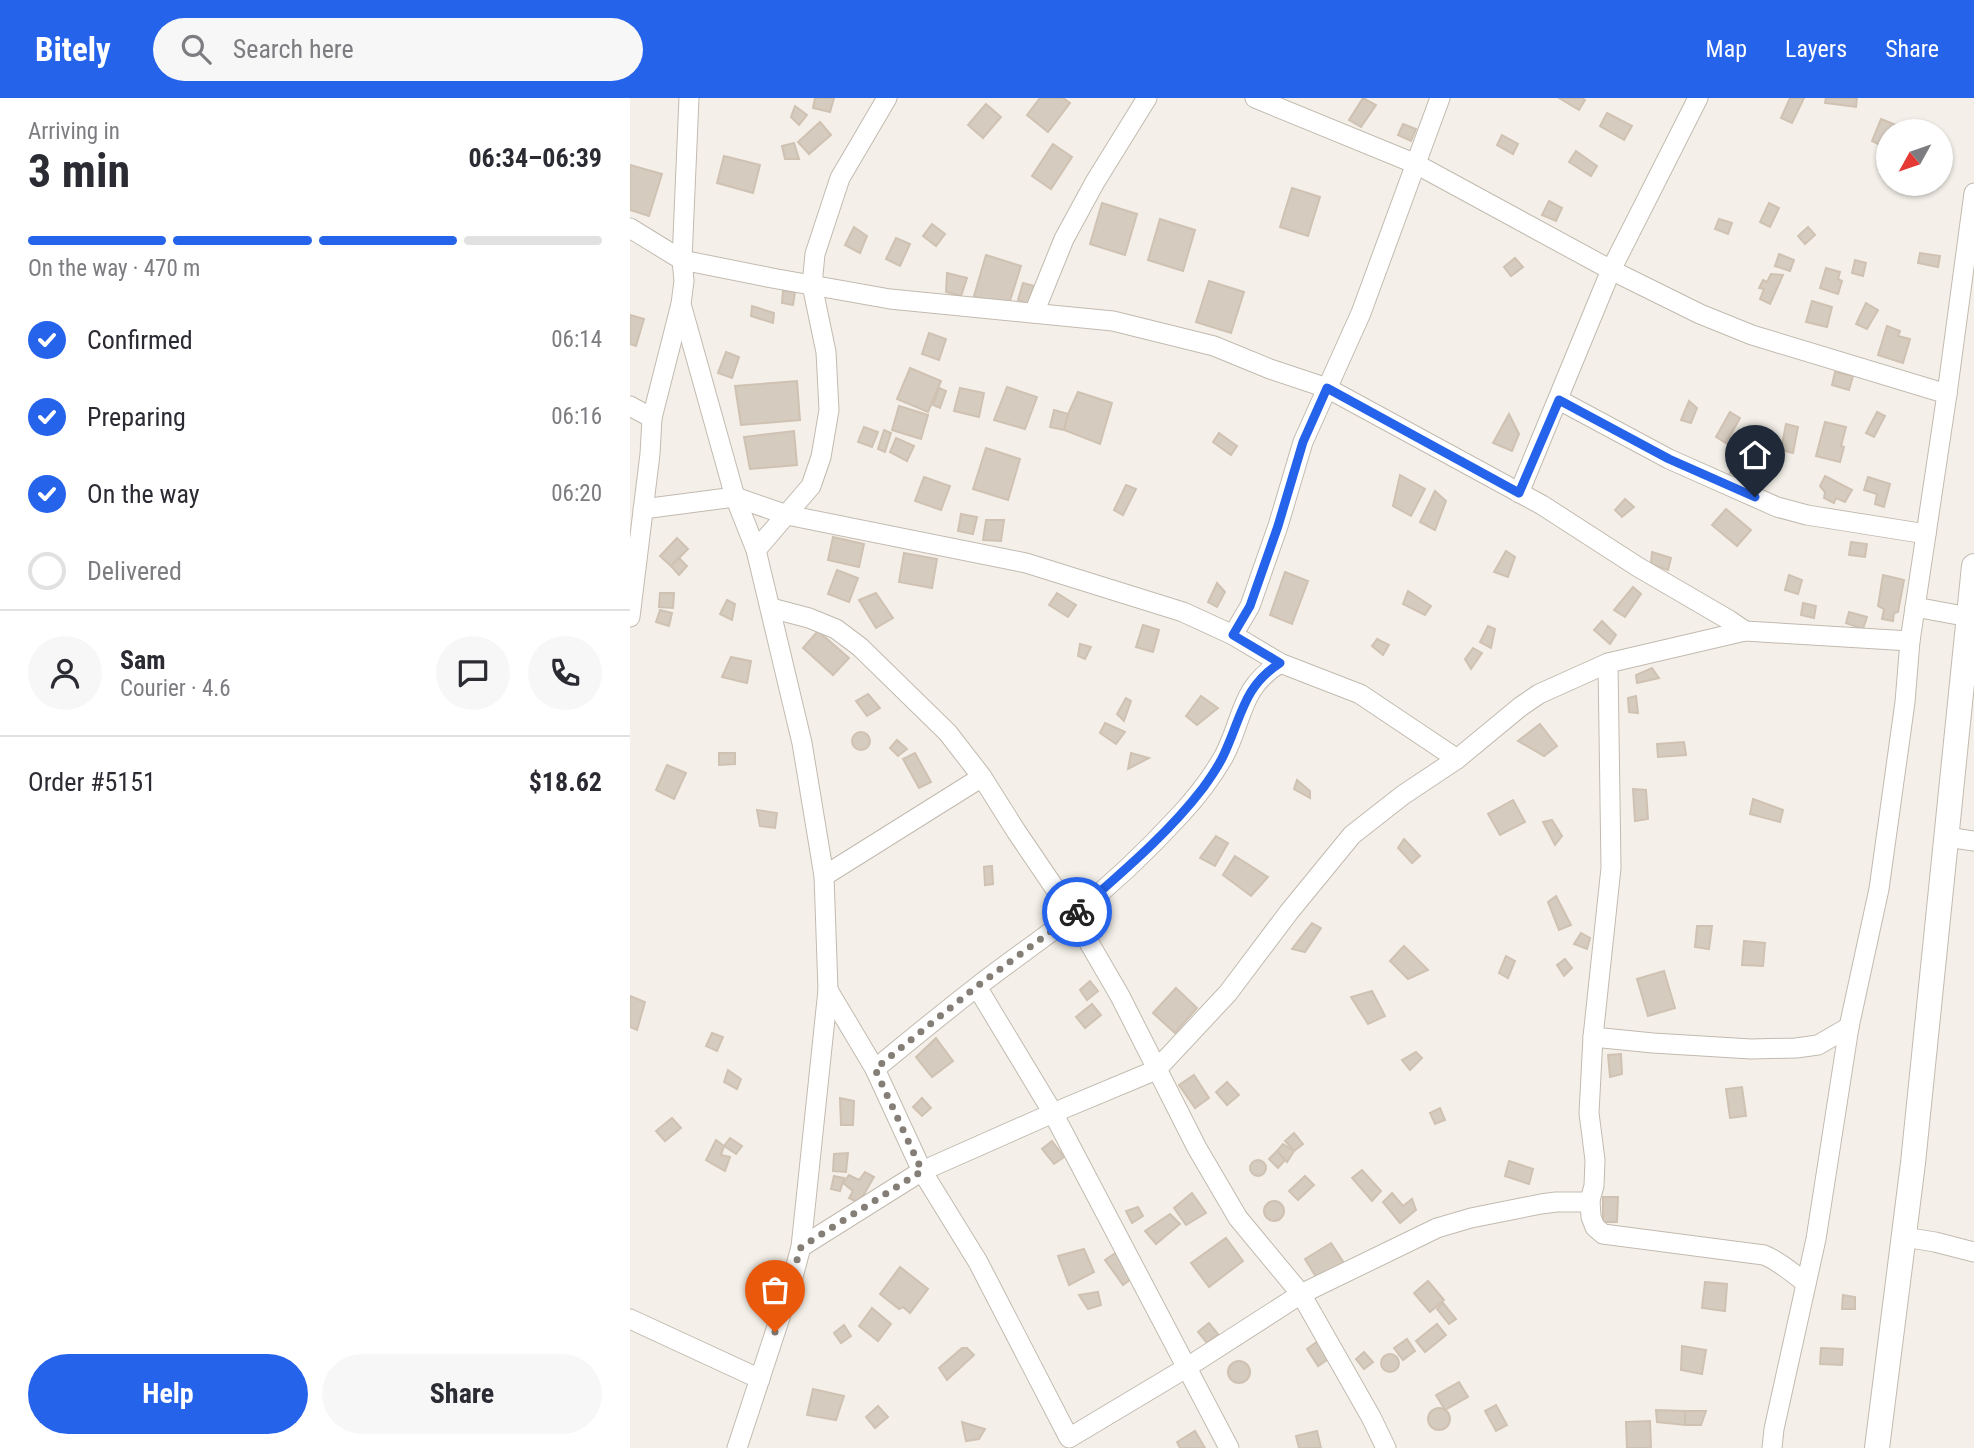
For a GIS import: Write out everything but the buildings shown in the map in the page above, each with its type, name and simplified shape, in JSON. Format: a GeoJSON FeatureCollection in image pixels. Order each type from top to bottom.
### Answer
{"type":"FeatureCollection","features":[{"type":"Feature","properties":{"kind":"street"},"geometry":{"type":"LineString","coordinates":[[630,617],[652,418],[684,281],[682,260],[689,98]]}},
{"type":"Feature","properties":{"kind":"street"},"geometry":{"type":"LineString","coordinates":[[757,550],[811,486],[821,457],[829,411],[826,352],[812,285],[815,254],[840,178],[887,98]]}},
{"type":"Feature","properties":{"kind":"street"},"geometry":{"type":"LineString","coordinates":[[1034,313],[1064,240],[1095,182],[1147,98]]}},
{"type":"Feature","properties":{"kind":"street"},"geometry":{"type":"LineString","coordinates":[[1255,98],[1416,164],[1611,270],[1700,314],[1752,335],[1947,394]]}},
{"type":"Feature","properties":{"kind":"street"},"geometry":{"type":"LineString","coordinates":[[1233,635],[1250,606],[1303,442],[1360,313],[1440,98]]}},
{"type":"Feature","properties":{"kind":"street"},"geometry":{"type":"LineString","coordinates":[[1519,493],[1611,270],[1698,98]]}},
{"type":"Feature","properties":{"kind":"street"},"geometry":{"type":"LineString","coordinates":[[1772,1448],[1816,1239],[1849,1027],[1879,889],[1905,702],[1910,641],[1974,193]]}},
{"type":"Feature","properties":{"kind":"street"},"geometry":{"type":"LineString","coordinates":[[630,228],[682,260],[890,299],[1113,321],[1214,346],[1327,388],[1542,505],[1637,567],[1745,631]]}},
{"type":"Feature","properties":{"kind":"street"},"geometry":{"type":"LineString","coordinates":[[681,303],[735,497],[757,550],[802,743],[824,876],[828,990],[801,1247],[737,1448]]}},
{"type":"Feature","properties":{"kind":"street"},"geometry":{"type":"LineString","coordinates":[[1954,343],[1974,347]]}},
{"type":"Feature","properties":{"kind":"street"},"geometry":{"type":"LineString","coordinates":[[1559,400],[1669,459],[1777,507],[1807,515],[1926,534]]}},
{"type":"Feature","properties":{"kind":"street"},"geometry":{"type":"LineString","coordinates":[[630,407],[652,418]]}},
{"type":"Feature","properties":{"kind":"street"},"geometry":{"type":"LineString","coordinates":[[643,509],[735,497],[787,515],[1026,562],[1183,612],[1233,635],[1280,663],[1360,694],[1457,759]]}},
{"type":"Feature","properties":{"kind":"street"},"geometry":{"type":"LineString","coordinates":[[1877,1448],[1904,1237],[1974,566]]}},
{"type":"Feature","properties":{"kind":"street"},"geometry":{"type":"LineString","coordinates":[[1915,607],[1969,617]]}},
{"type":"Feature","properties":{"kind":"street"},"geometry":{"type":"LineString","coordinates":[[771,608],[809,618],[836,629],[860,648],[948,733],[982,776],[1073,915],[1120,996],[1196,1148],[1238,1218],[1301,1294],[1386,1448]]}},
{"type":"Feature","properties":{"kind":"street"},"geometry":{"type":"LineString","coordinates":[[801,1247],[922,1171],[1156,1070],[1228,993],[1352,835],[1403,795],[1457,759],[1539,694],[1608,663],[1745,631],[1910,641]]}},
{"type":"Feature","properties":{"kind":"street"},"geometry":{"type":"LineString","coordinates":[[875,1069],[976,987],[1073,915],[1148,849],[1203,787],[1224,755],[1249,694],[1266,673],[1280,663]]}},
{"type":"Feature","properties":{"kind":"street"},"geometry":{"type":"LineString","coordinates":[[1608,663],[1611,868],[1593,1037],[1589,1113],[1595,1177],[1590,1200],[1591,1217],[1595,1227],[1603,1234],[1756,1253],[1775,1259],[1806,1283]]}},
{"type":"Feature","properties":{"kind":"street"},"geometry":{"type":"LineString","coordinates":[[824,876],[982,776]]}},
{"type":"Feature","properties":{"kind":"street"},"geometry":{"type":"LineString","coordinates":[[1947,837],[1974,842]]}},
{"type":"Feature","properties":{"kind":"street"},"geometry":{"type":"LineString","coordinates":[[976,987],[1054,1113],[1229,1448]]}},
{"type":"Feature","properties":{"kind":"street"},"geometry":{"type":"LineString","coordinates":[[828,990],[875,1069],[922,1171],[978,1262],[1071,1443],[1301,1294],[1437,1228],[1541,1204],[1590,1200]]}},
{"type":"Feature","properties":{"kind":"street"},"geometry":{"type":"LineString","coordinates":[[1593,1037],[1653,1043],[1796,1048],[1818,1045],[1849,1027]]}},
{"type":"Feature","properties":{"kind":"street"},"geometry":{"type":"LineString","coordinates":[[1904,1237],[1974,1252]]}},
{"type":"Feature","properties":{"kind":"street"},"geometry":{"type":"LineString","coordinates":[[630,1320],[760,1379]]}},
{"type":"Feature","properties":{"kind":"way so far"},"geometry":{"type":"LineString","coordinates":[[775,1332],[801,1247],[922,1171],[875,1069],[976,987],[1077,912]]}},
{"type":"Feature","properties":{"kind":"route"},"geometry":{"type":"LineString","coordinates":[[1077,912],[1148,849],[1182,813],[1224,755],[1256,683],[1280,663],[1233,635],[1250,606],[1303,442],[1327,388],[1519,493],[1559,400],[1669,459],[1755,497]]}}]}
